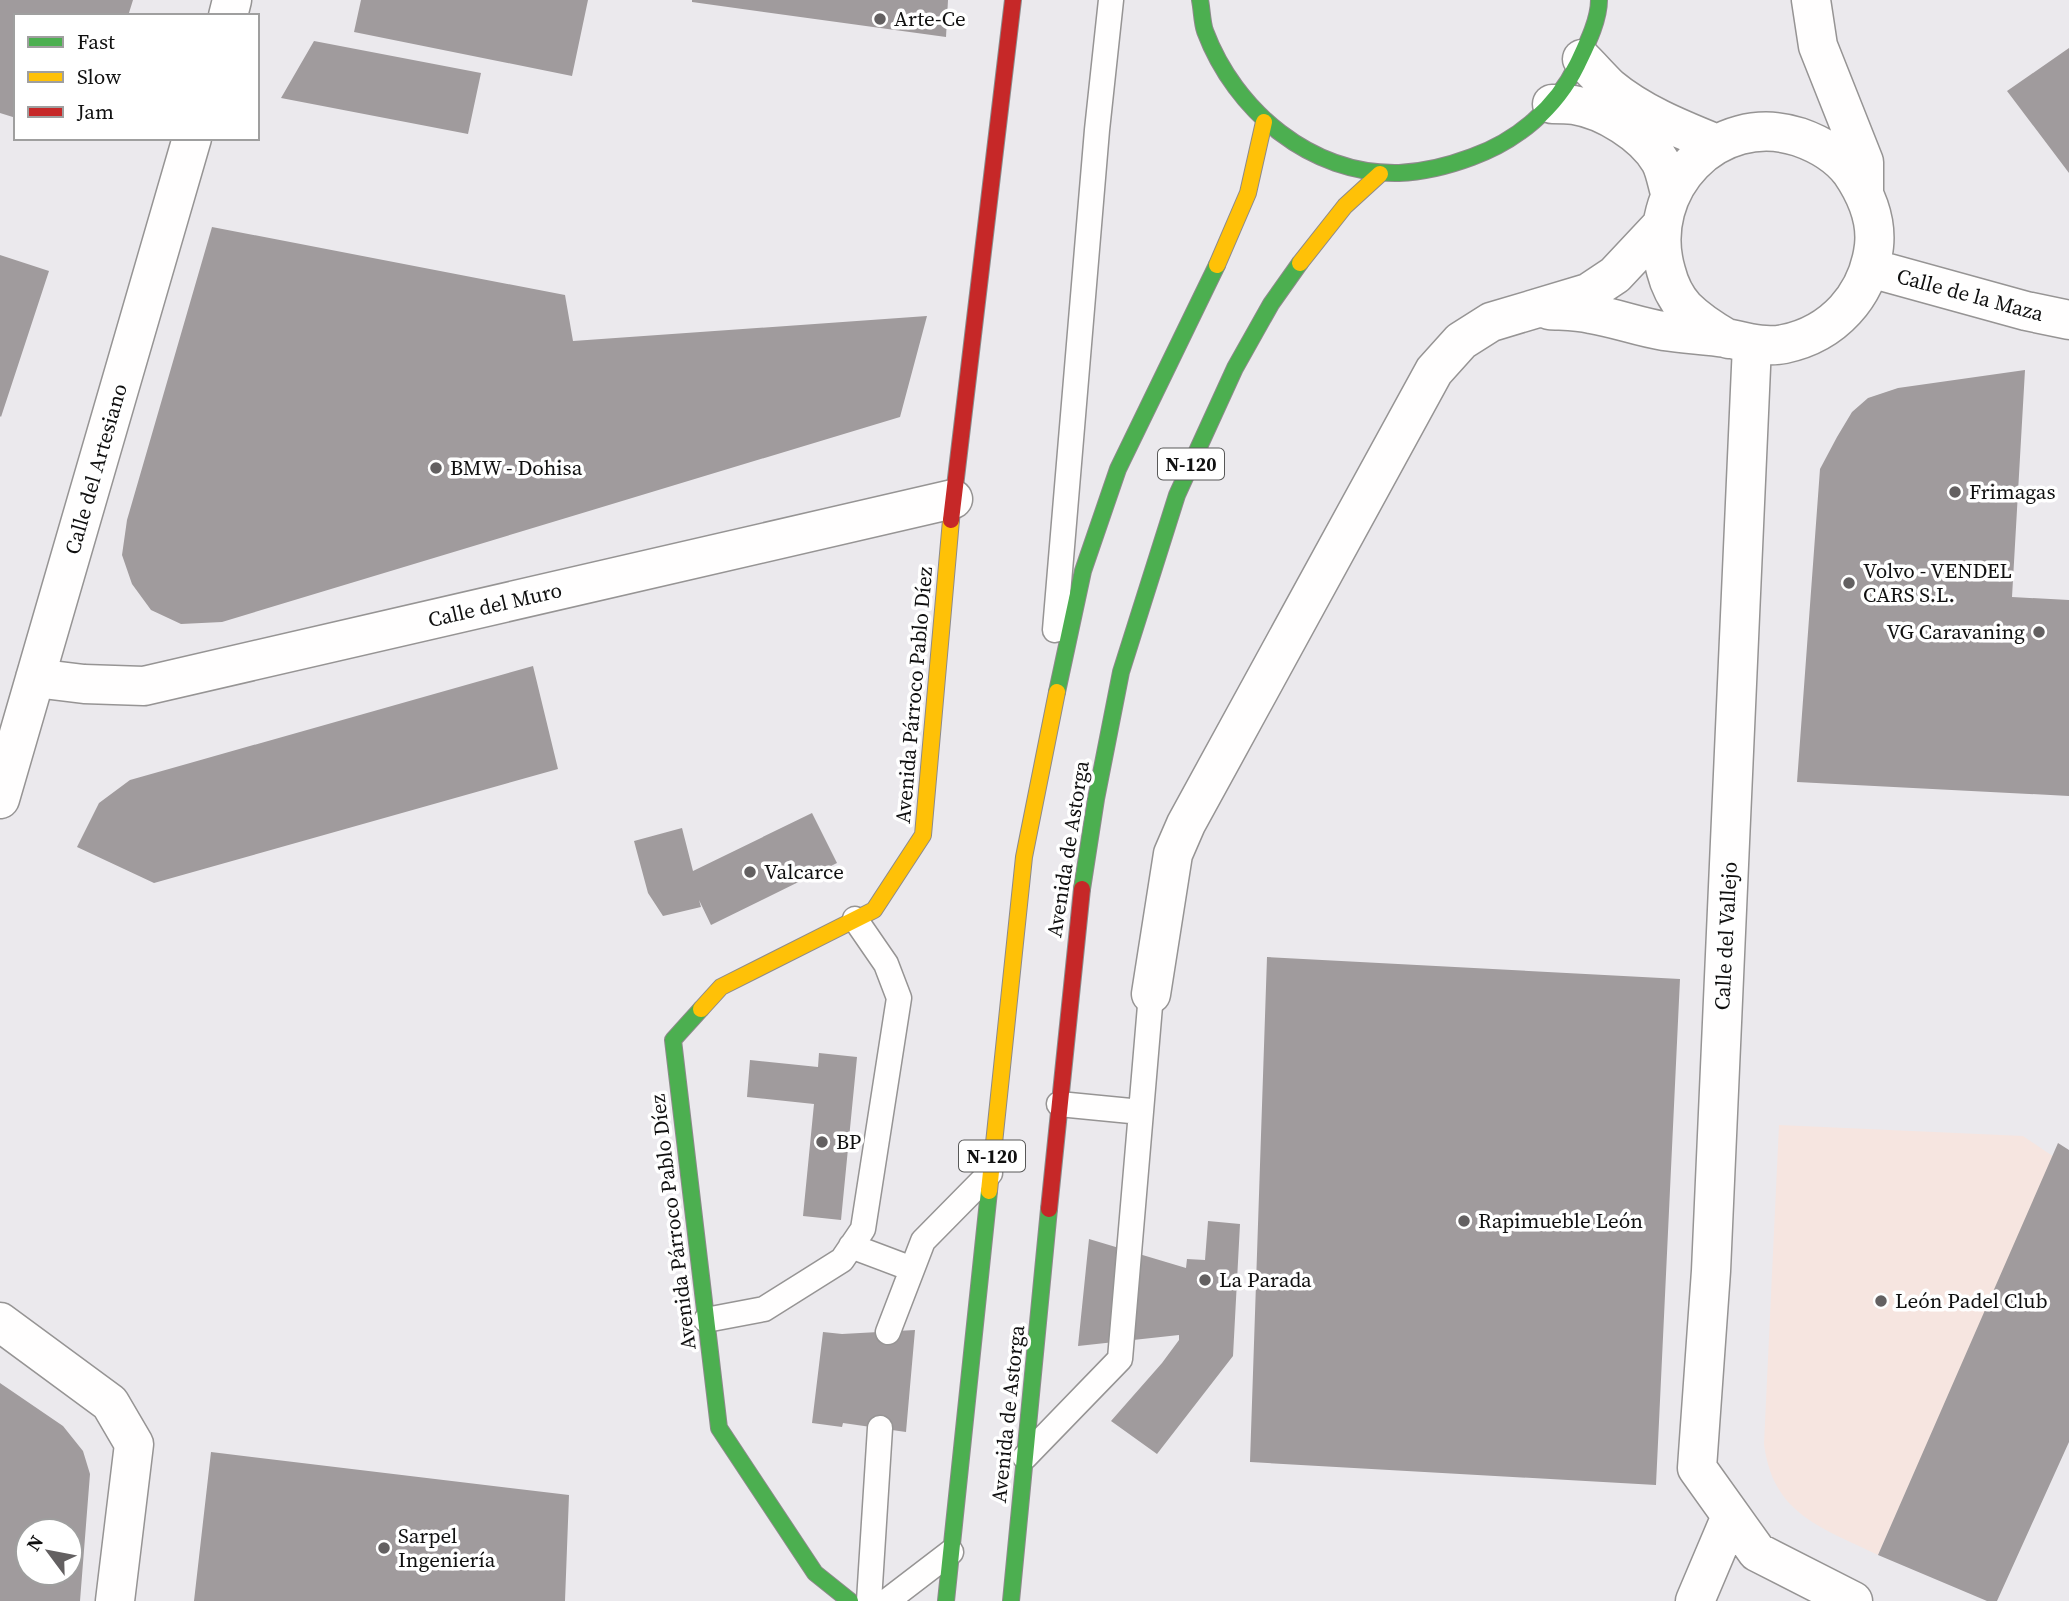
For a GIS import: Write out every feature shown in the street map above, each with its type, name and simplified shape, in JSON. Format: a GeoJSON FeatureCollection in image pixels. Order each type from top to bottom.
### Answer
{"type":"FeatureCollection","features":[{"type":"Feature","properties":{"kind":"main road","name":"Avenida Párroco Pablo Díez"},"geometry":{"type":"LineString","coordinates":[[850,1601],[815,1573],[719,1428],[673,1040],[722,987],[874,910],[923,835],[953,499],[1013,0]]}},
{"type":"Feature","properties":{"kind":"main road"},"geometry":{"type":"LineString","coordinates":[[1200,0],[1205,30],[1229,82],[1264,122],[1301,148],[1346,167],[1380,174],[1412,173],[1464,163],[1512,139],[1552,104],[1582,59],[1599,0]]}},
{"type":"Feature","properties":{"kind":"main road","name":"N-120"},"geometry":{"type":"LineString","coordinates":[[946,1601],[1024,857],[1052,713],[1083,571],[1118,469],[1231,236],[1248,193],[1264,122]]}},
{"type":"Feature","properties":{"kind":"main road","name":"Avenida de Astorga"},"geometry":{"type":"LineString","coordinates":[[1011,1601],[1077,919],[1096,799],[1121,671],[1156,554],[1177,495],[1235,368],[1271,304],[1345,206],[1380,174]]}},
{"type":"Feature","properties":{"kind":"street"},"geometry":{"type":"LineString","coordinates":[[1811,0],[1818,46],[1864,162],[1864,192]]}},
{"type":"Feature","properties":{"kind":"street"},"geometry":{"type":"LineString","coordinates":[[1582,59],[1611,88],[1643,109],[1717,144]]}},
{"type":"Feature","properties":{"kind":"street"},"geometry":{"type":"LineString","coordinates":[[1552,104],[1575,105],[1601,114],[1627,129],[1649,147],[1661,163],[1665,210],[1661,255],[1669,282],[1683,306],[1703,325],[1740,342]]}},
{"type":"Feature","properties":{"kind":"street"},"geometry":{"type":"LineString","coordinates":[[1152,994],[1173,854],[1186,824],[1427,383],[1434,371],[1461,341],[1492,322],[1533,308],[1587,293],[1615,275],[1665,210],[1689,164],[1717,144],[1749,133],[1784,132],[1816,143],[1844,163],[1864,192],[1872,216],[1874,242],[1870,268],[1857,296],[1838,319],[1812,336],[1782,345],[1740,342],[1662,330],[1591,314],[1533,308]]}},
{"type":"Feature","properties":{"kind":"street","name":"Calle del Artesiano"},"geometry":{"type":"LineString","coordinates":[[0,799],[191,140]]}},
{"type":"Feature","properties":{"kind":"street","name":"Calle de la Maza"},"geometry":{"type":"LineString","coordinates":[[1870,268],[2026,311],[2069,320]]}},
{"type":"Feature","properties":{"kind":"street","name":"Calle del Vallejo"},"geometry":{"type":"LineString","coordinates":[[1740,342],[1711,1271],[1697,1468],[1757,1552],[1853,1601]]}},
{"type":"Feature","properties":{"kind":"street","name":"Calle del Muro"},"geometry":{"type":"LineString","coordinates":[[35,678],[84,684],[144,686],[953,499]]}},
{"type":"Feature","properties":{"kind":"street"},"geometry":{"type":"LineString","coordinates":[[0,1322],[110,1403],[134,1444],[115,1601]]}},
{"type":"Feature","properties":{"kind":"street"},"geometry":{"type":"LineString","coordinates":[[1695,1601],[1731,1516]]}},
{"type":"Feature","properties":{"kind":"lane"},"geometry":{"type":"LineString","coordinates":[[1052,713],[1056,618],[1097,130],[1111,0]]}},
{"type":"Feature","properties":{"kind":"lane"},"geometry":{"type":"LineString","coordinates":[[706,1320],[764,1309],[842,1260],[863,1229],[899,998],[886,964],[855,919]]}},
{"type":"Feature","properties":{"kind":"lane"},"geometry":{"type":"LineString","coordinates":[[1024,1458],[1120,1359],[1152,994]]}},
{"type":"Feature","properties":{"kind":"lane"},"geometry":{"type":"LineString","coordinates":[[1059,1104],[1141,1112]]}},
{"type":"Feature","properties":{"kind":"lane"},"geometry":{"type":"LineString","coordinates":[[887,1332],[923,1241],[990,1173]]}},
{"type":"Feature","properties":{"kind":"lane"},"geometry":{"type":"LineString","coordinates":[[851,1246],[912,1269]]}},
{"type":"Feature","properties":{"kind":"lane"},"geometry":{"type":"LineString","coordinates":[[869,1601],[880,1428]]}},
{"type":"Feature","properties":{"kind":"lane"},"geometry":{"type":"LineString","coordinates":[[887,1601],[951,1552]]}},
{"type":"Feature","properties":{"kind":"shaded area"},"geometry":{"type":"Polygon","coordinates":[[[0,0],[2069,0],[2069,1601],[0,1601],[0,0]]]}},
{"type":"Feature","properties":{"kind":"shaded area","name":"León Padel Club"},"geometry":{"type":"Polygon","coordinates":[[[1779,1125],[2023,1136],[2054,1157],[1878,1555],[1803,1516],[1789,1503],[1769,1468],[1764,1444],[1779,1125]]]}},
{"type":"Feature","properties":{"kind":"building"},"geometry":{"type":"Polygon","coordinates":[[[0,0],[133,0],[129,14],[14,14],[14,117],[0,113],[0,0]]]}},
{"type":"Feature","properties":{"kind":"building"},"geometry":{"type":"Polygon","coordinates":[[[361,0],[588,0],[572,76],[354,32],[361,0]]]}},
{"type":"Feature","properties":{"kind":"building","name":"Arte-Ce"},"geometry":{"type":"Polygon","coordinates":[[[948,0],[946,37],[692,2],[948,0]]]}},
{"type":"Feature","properties":{"kind":"building"},"geometry":{"type":"Polygon","coordinates":[[[314,41],[481,73],[468,134],[281,98],[314,41]]]}},
{"type":"Feature","properties":{"kind":"building"},"geometry":{"type":"Polygon","coordinates":[[[2069,48],[2069,173],[2007,91],[2069,48]]]}},
{"type":"Feature","properties":{"kind":"building","name":"BMW - Dohisa"},"geometry":{"type":"Polygon","coordinates":[[[212,227],[565,295],[573,341],[927,316],[900,417],[222,622],[181,624],[151,610],[132,584],[122,555],[127,520],[212,227]]]}},
{"type":"Feature","properties":{"kind":"building"},"geometry":{"type":"Polygon","coordinates":[[[0,255],[49,271],[1,417],[0,416],[0,255]]]}},
{"type":"Feature","properties":{"kind":"building"},"geometry":{"type":"Polygon","coordinates":[[[2025,370],[2012,597],[2069,600],[2069,796],[1797,782],[1820,469],[1837,437],[1852,412],[1868,398],[1898,388],[2025,370]]]}},
{"type":"Feature","properties":{"kind":"building"},"geometry":{"type":"Polygon","coordinates":[[[533,666],[558,769],[154,883],[77,847],[99,803],[130,780],[533,666]]]}},
{"type":"Feature","properties":{"kind":"building"},"geometry":{"type":"Polygon","coordinates":[[[812,813],[837,863],[711,925],[699,900],[701,907],[663,916],[648,893],[634,841],[682,828],[693,871],[812,813]]]}},
{"type":"Feature","properties":{"kind":"building","name":"Rapimueble León"},"geometry":{"type":"Polygon","coordinates":[[[1267,957],[1680,979],[1656,1485],[1250,1462],[1267,957]]]}},
{"type":"Feature","properties":{"kind":"building"},"geometry":{"type":"Polygon","coordinates":[[[819,1053],[857,1057],[841,1220],[803,1216],[814,1104],[747,1097],[750,1060],[818,1067],[819,1053]]]}},
{"type":"Feature","properties":{"kind":"building"},"geometry":{"type":"Polygon","coordinates":[[[2058,1143],[2069,1150],[2069,1442],[1997,1601],[1987,1601],[1878,1555],[2058,1143]]]}},
{"type":"Feature","properties":{"kind":"building"},"geometry":{"type":"Polygon","coordinates":[[[1208,1221],[1240,1224],[1233,1356],[1157,1454],[1111,1421],[1162,1363],[1179,1340],[1179,1335],[1078,1346],[1089,1239],[1186,1268],[1187,1259],[1205,1260],[1208,1221]]]}},
{"type":"Feature","properties":{"kind":"building"},"geometry":{"type":"Polygon","coordinates":[[[915,1330],[906,1432],[843,1423],[842,1427],[812,1423],[823,1332],[842,1334],[915,1330]]]}},
{"type":"Feature","properties":{"kind":"building"},"geometry":{"type":"Polygon","coordinates":[[[0,1383],[63,1426],[83,1451],[90,1474],[84,1550],[84,1517],[14,1517],[14,1587],[81,1587],[80,1601],[0,1601],[0,1383]]]}},
{"type":"Feature","properties":{"kind":"building","name":"Sarpel Ingeniería"},"geometry":{"type":"Polygon","coordinates":[[[211,1452],[569,1495],[565,1601],[194,1601],[211,1452]]]}},
{"type":"Feature","properties":{"kind":"traffic: fast"},"geometry":{"type":"LineString","coordinates":[[1200,0],[1205,31],[1218,60],[1256,112],[1280,133],[1307,150],[1336,163],[1367,171],[1399,173],[1436,168],[1472,157],[1504,142],[1534,121],[1558,95],[1577,65],[1594,25],[1599,0]]}},
{"type":"Feature","properties":{"kind":"traffic: fast"},"geometry":{"type":"LineString","coordinates":[[1082,889],[1096,799],[1121,672],[1177,495],[1235,368],[1271,304],[1300,263]]}},
{"type":"Feature","properties":{"kind":"traffic: fast"},"geometry":{"type":"LineString","coordinates":[[1057,692],[1083,571],[1118,469],[1217,265]]}},
{"type":"Feature","properties":{"kind":"traffic: fast"},"geometry":{"type":"LineString","coordinates":[[701,1009],[673,1040],[719,1428],[815,1573],[850,1601]]}},
{"type":"Feature","properties":{"kind":"traffic: fast"},"geometry":{"type":"LineString","coordinates":[[946,1601],[989,1191]]}},
{"type":"Feature","properties":{"kind":"traffic: fast"},"geometry":{"type":"LineString","coordinates":[[1011,1601],[1049,1209]]}},
{"type":"Feature","properties":{"kind":"traffic: slow"},"geometry":{"type":"LineString","coordinates":[[1217,265],[1248,193],[1264,122]]}},
{"type":"Feature","properties":{"kind":"traffic: slow"},"geometry":{"type":"LineString","coordinates":[[1300,263],[1345,206],[1380,174]]}},
{"type":"Feature","properties":{"kind":"traffic: slow"},"geometry":{"type":"LineString","coordinates":[[701,1009],[721,987],[874,910],[923,835],[951,520]]}},
{"type":"Feature","properties":{"kind":"traffic: slow"},"geometry":{"type":"LineString","coordinates":[[989,1191],[1024,857],[1057,692]]}},
{"type":"Feature","properties":{"kind":"traffic: jam"},"geometry":{"type":"LineString","coordinates":[[951,520],[1013,0]]}},
{"type":"Feature","properties":{"kind":"traffic: jam"},"geometry":{"type":"LineString","coordinates":[[1049,1209],[1082,889]]}},
{"type":"Feature","properties":{"kind":"place","name":"Arte-Ce"},"geometry":{"type":"Point","coordinates":[880,19]}},
{"type":"Feature","properties":{"kind":"place","name":"BMW - Dohisa"},"geometry":{"type":"Point","coordinates":[436,468]}},
{"type":"Feature","properties":{"kind":"place","name":"Frimagas"},"geometry":{"type":"Point","coordinates":[1955,492]}},
{"type":"Feature","properties":{"kind":"place","name":"Volvo - VENDEL CARS S.L."},"geometry":{"type":"Point","coordinates":[1849,583]}},
{"type":"Feature","properties":{"kind":"place","name":"VG Caravaning"},"geometry":{"type":"Point","coordinates":[2039,632]}},
{"type":"Feature","properties":{"kind":"place","name":"Valcarce"},"geometry":{"type":"Point","coordinates":[750,872]}},
{"type":"Feature","properties":{"kind":"place","name":"BP"},"geometry":{"type":"Point","coordinates":[822,1142]}},
{"type":"Feature","properties":{"kind":"place","name":"Rapimueble León"},"geometry":{"type":"Point","coordinates":[1464,1221]}},
{"type":"Feature","properties":{"kind":"place","name":"La Parada"},"geometry":{"type":"Point","coordinates":[1205,1280]}},
{"type":"Feature","properties":{"kind":"place","name":"León Padel Club"},"geometry":{"type":"Point","coordinates":[1881,1301]}},
{"type":"Feature","properties":{"kind":"place","name":"Sarpel Ingeniería"},"geometry":{"type":"Point","coordinates":[384,1548]}}]}
